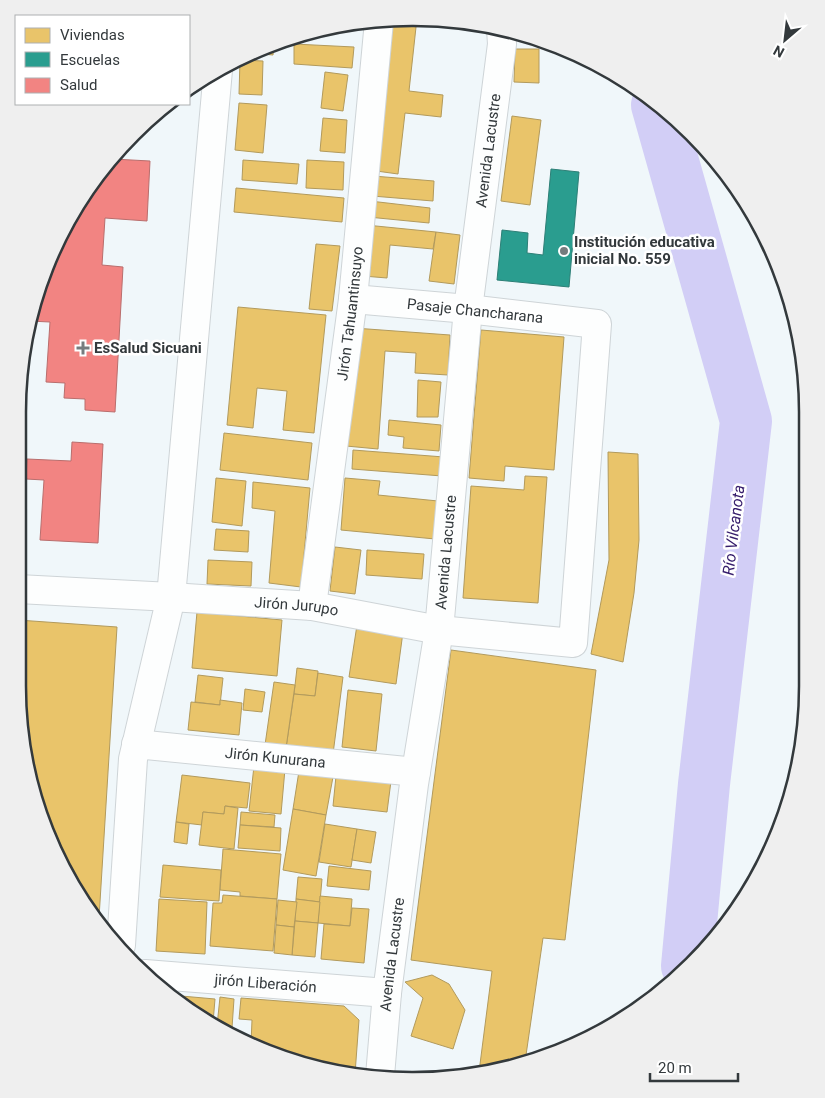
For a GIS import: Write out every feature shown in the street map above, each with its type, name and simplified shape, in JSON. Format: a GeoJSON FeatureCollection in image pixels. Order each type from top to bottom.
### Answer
{"type":"FeatureCollection","features":[{"type":"Feature","properties":{"kind":"street","name":"Jirón Tahuantinsuyo"},"geometry":{"type":"LineString","coordinates":[[312,606],[353,299],[378,28]]}},
{"type":"Feature","properties":{"kind":"street","name":"Avenida Lacustre"},"geometry":{"type":"LineString","coordinates":[[380,1070],[387,992],[416,772],[440,630],[468,309],[502,37]]}},
{"type":"Feature","properties":{"kind":"street"},"geometry":{"type":"LineString","coordinates":[[121,939],[133,759],[171,597],[217,79]]}},
{"type":"Feature","properties":{"kind":"street","name":"Pasaje Chancharana"},"geometry":{"type":"LineString","coordinates":[[353,299],[468,309],[597,324],[573,643]]}},
{"type":"Feature","properties":{"kind":"street","name":"Jirón Jurupo"},"geometry":{"type":"LineString","coordinates":[[26,589],[312,606],[440,630],[573,643]]}},
{"type":"Feature","properties":{"kind":"street","name":"Jirón Kunurana"},"geometry":{"type":"LineString","coordinates":[[136,744],[416,772]]}},
{"type":"Feature","properties":{"kind":"street","name":"jirón Liberación"},"geometry":{"type":"LineString","coordinates":[[157,975],[387,992]]}},
{"type":"Feature","properties":{"kind":"building: Viviendas"},"geometry":{"type":"Polygon","coordinates":[[[416,26],[409,91],[443,95],[441,117],[405,113],[398,174],[369,170],[384,27],[416,26]]]}},
{"type":"Feature","properties":{"kind":"building: Viviendas"},"geometry":{"type":"Polygon","coordinates":[[[297,44],[354,47],[352,68],[294,64],[294,45],[297,44]]]}},
{"type":"Feature","properties":{"kind":"building: Viviendas"},"geometry":{"type":"Polygon","coordinates":[[[515,49],[539,49],[539,83],[514,82],[515,49]]]}},
{"type":"Feature","properties":{"kind":"building: Viviendas"},"geometry":{"type":"Polygon","coordinates":[[[254,61],[263,61],[262,95],[239,94],[240,67],[254,61]]]}},
{"type":"Feature","properties":{"kind":"building: Viviendas"},"geometry":{"type":"Polygon","coordinates":[[[325,72],[348,75],[343,111],[321,108],[325,72]]]}},
{"type":"Feature","properties":{"kind":"building: Viviendas"},"geometry":{"type":"Polygon","coordinates":[[[239,103],[267,105],[263,153],[235,150],[239,103]]]}},
{"type":"Feature","properties":{"kind":"building: Viviendas"},"geometry":{"type":"Polygon","coordinates":[[[512,116],[541,120],[530,205],[501,201],[512,116]]]}},
{"type":"Feature","properties":{"kind":"building: Viviendas"},"geometry":{"type":"Polygon","coordinates":[[[323,118],[347,120],[345,153],[320,151],[323,118]]]}},
{"type":"Feature","properties":{"kind":"building: Viviendas"},"geometry":{"type":"Polygon","coordinates":[[[243,160],[299,164],[297,184],[242,180],[243,160]]]}},
{"type":"Feature","properties":{"kind":"building: Viviendas"},"geometry":{"type":"Polygon","coordinates":[[[307,160],[344,162],[343,190],[306,188],[307,160]]]}},
{"type":"Feature","properties":{"kind":"building: Viviendas"},"geometry":{"type":"Polygon","coordinates":[[[373,176],[434,181],[433,201],[372,196],[373,176]]]}},
{"type":"Feature","properties":{"kind":"building: Viviendas"},"geometry":{"type":"Polygon","coordinates":[[[236,188],[344,198],[342,222],[234,212],[236,188]]]}},
{"type":"Feature","properties":{"kind":"building: Viviendas"},"geometry":{"type":"Polygon","coordinates":[[[370,201],[430,208],[429,223],[368,217],[370,201]]]}},
{"type":"Feature","properties":{"kind":"building: Viviendas"},"geometry":{"type":"Polygon","coordinates":[[[366,225],[436,232],[433,249],[390,245],[387,278],[363,276],[366,225]]]}},
{"type":"Feature","properties":{"kind":"building: Viviendas"},"geometry":{"type":"Polygon","coordinates":[[[436,232],[460,235],[454,284],[429,281],[436,232]]]}},
{"type":"Feature","properties":{"kind":"building: Viviendas"},"geometry":{"type":"Polygon","coordinates":[[[316,244],[340,246],[332,311],[309,309],[316,244]]]}},
{"type":"Feature","properties":{"kind":"building: Viviendas"},"geometry":{"type":"Polygon","coordinates":[[[238,307],[326,315],[314,433],[283,430],[287,391],[257,388],[253,428],[227,425],[238,307]]]}},
{"type":"Feature","properties":{"kind":"building: Viviendas"},"geometry":{"type":"Polygon","coordinates":[[[354,328],[450,335],[448,375],[415,373],[416,353],[385,351],[378,449],[346,446],[354,328]]]}},
{"type":"Feature","properties":{"kind":"building: Viviendas"},"geometry":{"type":"Polygon","coordinates":[[[481,330],[564,337],[554,470],[505,466],[504,481],[469,478],[481,330]]]}},
{"type":"Feature","properties":{"kind":"building: Viviendas"},"geometry":{"type":"Polygon","coordinates":[[[418,380],[441,382],[438,417],[417,417],[418,380]]]}},
{"type":"Feature","properties":{"kind":"building: Viviendas"},"geometry":{"type":"Polygon","coordinates":[[[389,420],[441,425],[439,451],[403,448],[404,437],[388,435],[389,420]]]}},
{"type":"Feature","properties":{"kind":"building: Viviendas"},"geometry":{"type":"Polygon","coordinates":[[[224,433],[312,443],[308,480],[220,470],[224,433]]]}},
{"type":"Feature","properties":{"kind":"building: Viviendas"},"geometry":{"type":"Polygon","coordinates":[[[353,450],[444,457],[442,476],[352,469],[353,450]]]}},
{"type":"Feature","properties":{"kind":"building: Viviendas"},"geometry":{"type":"Polygon","coordinates":[[[608,452],[638,454],[639,540],[634,593],[623,662],[591,654],[609,560],[608,452]]]}},
{"type":"Feature","properties":{"kind":"building: Viviendas"},"geometry":{"type":"Polygon","coordinates":[[[525,476],[547,477],[538,603],[463,598],[471,486],[524,490],[525,476]]]}},
{"type":"Feature","properties":{"kind":"building: Viviendas"},"geometry":{"type":"Polygon","coordinates":[[[216,478],[246,481],[242,526],[212,522],[216,478]]]}},
{"type":"Feature","properties":{"kind":"building: Viviendas"},"geometry":{"type":"Polygon","coordinates":[[[345,478],[380,481],[378,495],[438,501],[435,539],[341,530],[345,478]]]}},
{"type":"Feature","properties":{"kind":"building: Viviendas"},"geometry":{"type":"Polygon","coordinates":[[[253,482],[310,488],[301,587],[269,583],[275,511],[252,508],[253,482]]]}},
{"type":"Feature","properties":{"kind":"building: Viviendas"},"geometry":{"type":"Polygon","coordinates":[[[216,529],[249,531],[248,552],[214,550],[216,529]]]}},
{"type":"Feature","properties":{"kind":"building: Viviendas"},"geometry":{"type":"Polygon","coordinates":[[[335,547],[361,550],[355,594],[330,591],[335,547]]]}},
{"type":"Feature","properties":{"kind":"building: Viviendas"},"geometry":{"type":"Polygon","coordinates":[[[367,550],[424,554],[422,579],[366,575],[367,550]]]}},
{"type":"Feature","properties":{"kind":"building: Viviendas"},"geometry":{"type":"Polygon","coordinates":[[[208,560],[252,562],[251,586],[207,584],[208,560]]]}},
{"type":"Feature","properties":{"kind":"building: Viviendas"},"geometry":{"type":"Polygon","coordinates":[[[197,612],[282,620],[277,676],[192,668],[197,612]]]}},
{"type":"Feature","properties":{"kind":"building: Viviendas"},"geometry":{"type":"Polygon","coordinates":[[[26,621],[117,627],[99,912],[78,879],[66,856],[39,785],[27,711],[26,621]]]}},
{"type":"Feature","properties":{"kind":"building: Viviendas"},"geometry":{"type":"Polygon","coordinates":[[[357,625],[403,632],[396,684],[349,677],[357,625]]]}},
{"type":"Feature","properties":{"kind":"building: Viviendas"},"geometry":{"type":"Polygon","coordinates":[[[451,650],[596,670],[565,940],[543,938],[526,1054],[480,1065],[492,971],[411,960],[451,650]]]}},
{"type":"Feature","properties":{"kind":"building: Viviendas"},"geometry":{"type":"Polygon","coordinates":[[[297,668],[318,671],[315,696],[294,694],[297,668]]]}},
{"type":"Feature","properties":{"kind":"building: Viviendas"},"geometry":{"type":"Polygon","coordinates":[[[318,673],[343,677],[333,754],[286,748],[294,694],[315,696],[318,673]]]}},
{"type":"Feature","properties":{"kind":"building: Viviendas"},"geometry":{"type":"Polygon","coordinates":[[[198,675],[223,678],[220,705],[195,702],[198,675]]]}},
{"type":"Feature","properties":{"kind":"building: Viviendas"},"geometry":{"type":"Polygon","coordinates":[[[274,682],[295,685],[286,748],[265,745],[274,682]]]}},
{"type":"Feature","properties":{"kind":"building: Viviendas"},"geometry":{"type":"Polygon","coordinates":[[[245,689],[265,692],[262,712],[243,710],[245,689]]]}},
{"type":"Feature","properties":{"kind":"building: Viviendas"},"geometry":{"type":"Polygon","coordinates":[[[348,690],[382,694],[376,751],[342,747],[348,690]]]}},
{"type":"Feature","properties":{"kind":"building: Viviendas"},"geometry":{"type":"Polygon","coordinates":[[[220,700],[242,703],[239,735],[188,730],[191,702],[220,705],[220,700]]]}},
{"type":"Feature","properties":{"kind":"building: Viviendas"},"geometry":{"type":"Polygon","coordinates":[[[254,766],[285,769],[281,814],[249,811],[254,766]]]}},
{"type":"Feature","properties":{"kind":"building: Viviendas"},"geometry":{"type":"Polygon","coordinates":[[[299,771],[333,777],[326,815],[293,809],[299,771]]]}},
{"type":"Feature","properties":{"kind":"building: Viviendas"},"geometry":{"type":"Polygon","coordinates":[[[182,775],[250,783],[247,808],[225,806],[224,814],[203,812],[202,825],[176,822],[182,775]]]}},
{"type":"Feature","properties":{"kind":"building: Viviendas"},"geometry":{"type":"Polygon","coordinates":[[[336,776],[391,781],[387,812],[333,806],[336,776]]]}},
{"type":"Feature","properties":{"kind":"building: Viviendas"},"geometry":{"type":"Polygon","coordinates":[[[225,806],[238,808],[234,849],[199,845],[203,812],[224,814],[225,806]]]}},
{"type":"Feature","properties":{"kind":"building: Viviendas"},"geometry":{"type":"Polygon","coordinates":[[[293,809],[326,815],[316,876],[283,870],[293,809]]]}},
{"type":"Feature","properties":{"kind":"building: Viviendas"},"geometry":{"type":"Polygon","coordinates":[[[241,812],[275,815],[274,827],[240,825],[241,812]]]}},
{"type":"Feature","properties":{"kind":"building: Viviendas"},"geometry":{"type":"Polygon","coordinates":[[[176,822],[189,824],[187,844],[174,842],[176,822]]]}},
{"type":"Feature","properties":{"kind":"building: Viviendas"},"geometry":{"type":"Polygon","coordinates":[[[325,824],[357,829],[351,867],[319,862],[325,824]]]}},
{"type":"Feature","properties":{"kind":"building: Viviendas"},"geometry":{"type":"Polygon","coordinates":[[[240,825],[281,828],[280,851],[238,848],[240,825]]]}},
{"type":"Feature","properties":{"kind":"building: Viviendas"},"geometry":{"type":"Polygon","coordinates":[[[357,829],[376,832],[371,863],[352,860],[357,829]]]}},
{"type":"Feature","properties":{"kind":"building: Viviendas"},"geometry":{"type":"Polygon","coordinates":[[[223,849],[281,854],[277,899],[240,896],[240,892],[220,890],[223,849]]]}},
{"type":"Feature","properties":{"kind":"building: Viviendas"},"geometry":{"type":"Polygon","coordinates":[[[163,865],[221,870],[219,901],[160,897],[163,865]]]}},
{"type":"Feature","properties":{"kind":"building: Viviendas"},"geometry":{"type":"Polygon","coordinates":[[[329,866],[371,871],[369,890],[327,886],[329,866]]]}},
{"type":"Feature","properties":{"kind":"building: Viviendas"},"geometry":{"type":"Polygon","coordinates":[[[298,877],[322,879],[320,902],[296,899],[298,877]]]}},
{"type":"Feature","properties":{"kind":"building: Viviendas"},"geometry":{"type":"Polygon","coordinates":[[[223,895],[277,899],[273,951],[210,946],[213,903],[222,903],[223,895]]]}},
{"type":"Feature","properties":{"kind":"building: Viviendas"},"geometry":{"type":"Polygon","coordinates":[[[320,896],[352,899],[350,926],[318,923],[320,896]]]}},
{"type":"Feature","properties":{"kind":"building: Viviendas"},"geometry":{"type":"Polygon","coordinates":[[[159,899],[207,902],[205,954],[156,951],[159,899]]]}},
{"type":"Feature","properties":{"kind":"building: Viviendas"},"geometry":{"type":"Polygon","coordinates":[[[296,899],[320,902],[318,923],[295,921],[296,899]]]}},
{"type":"Feature","properties":{"kind":"building: Viviendas"},"geometry":{"type":"Polygon","coordinates":[[[278,900],[297,902],[294,927],[276,925],[278,900]]]}},
{"type":"Feature","properties":{"kind":"building: Viviendas"},"geometry":{"type":"Polygon","coordinates":[[[352,908],[369,909],[364,963],[321,959],[324,924],[350,926],[352,908]]]}},
{"type":"Feature","properties":{"kind":"building: Viviendas"},"geometry":{"type":"Polygon","coordinates":[[[295,921],[318,923],[315,957],[292,955],[295,921]]]}},
{"type":"Feature","properties":{"kind":"building: Viviendas"},"geometry":{"type":"Polygon","coordinates":[[[276,925],[294,927],[292,955],[274,953],[276,925]]]}},
{"type":"Feature","properties":{"kind":"building: Viviendas"},"geometry":{"type":"Polygon","coordinates":[[[432,975],[449,984],[465,1010],[453,1049],[411,1036],[423,998],[405,982],[432,975]]]}},
{"type":"Feature","properties":{"kind":"building: Viviendas"},"geometry":{"type":"Polygon","coordinates":[[[183,996],[215,999],[214,1017],[183,996]]]}},
{"type":"Feature","properties":{"kind":"building: Viviendas"},"geometry":{"type":"Polygon","coordinates":[[[220,997],[234,999],[232,1027],[218,1019],[220,997]]]}},
{"type":"Feature","properties":{"kind":"building: Viviendas"},"geometry":{"type":"Polygon","coordinates":[[[241,998],[344,1006],[359,1020],[356,1067],[313,1059],[265,1042],[251,1036],[252,1020],[239,1019],[241,998]]]}},
{"type":"Feature","properties":{"kind":"building: Escuelas"},"geometry":{"type":"Polygon","coordinates":[[[551,169],[579,172],[569,287],[497,280],[502,230],[528,233],[527,253],[543,255],[551,169]]]}},
{"type":"Feature","properties":{"kind":"building: Salud"},"geometry":{"type":"Polygon","coordinates":[[[121,159],[150,161],[147,221],[105,218],[102,265],[123,267],[115,412],[85,410],[85,399],[64,398],[65,383],[46,382],[50,322],[37,321],[47,288],[66,242],[91,198],[121,159]]]}},
{"type":"Feature","properties":{"kind":"building: Salud"},"geometry":{"type":"Polygon","coordinates":[[[72,442],[103,444],[98,543],[40,540],[44,480],[26,479],[27,459],[71,461],[72,442]]]}},
{"type":"Feature","properties":{"kind":"waterway","name":"Río Vilcanota"},"geometry":{"type":"LineString","coordinates":[[660,116],[746,421],[704,784],[688,957]]}},
{"type":"Feature","properties":{"kind":"place","name":"Institución educativa inicial No. 559"},"geometry":{"type":"Point","coordinates":[564,251]}},
{"type":"Feature","properties":{"kind":"place","name":"EsSalud Sicuani"},"geometry":{"type":"Point","coordinates":[83,348]}}]}
